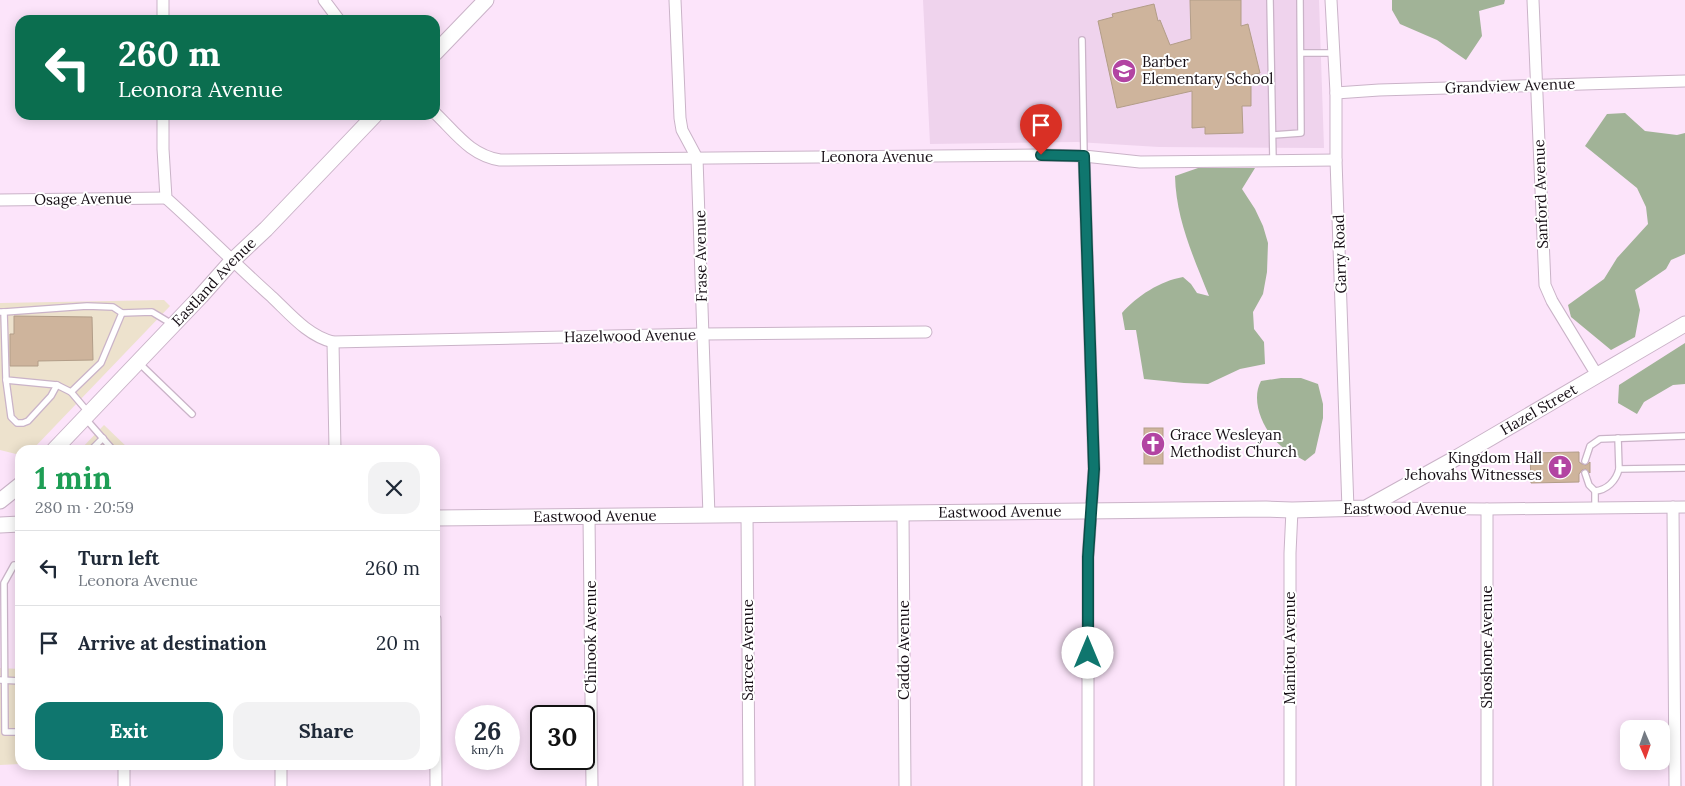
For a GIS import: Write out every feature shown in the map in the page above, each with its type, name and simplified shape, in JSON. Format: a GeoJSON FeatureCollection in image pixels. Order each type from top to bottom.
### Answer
{"type":"FeatureCollection","features":[{"type":"Feature","properties":{"kind":"street"},"geometry":{"type":"LineString","coordinates":[[163,0],[163,15]]}},
{"type":"Feature","properties":{"kind":"street"},"geometry":{"type":"LineString","coordinates":[[324,0],[334,15]]}},
{"type":"Feature","properties":{"kind":"street"},"geometry":{"type":"LineString","coordinates":[[440,48],[486,0]]}},
{"type":"Feature","properties":{"kind":"street","name":"Frase Avenue"},"geometry":{"type":"LineString","coordinates":[[675,0],[680,118],[682,130],[697,158],[709,516]]}},
{"type":"Feature","properties":{"kind":"street","name":"Garry Road"},"geometry":{"type":"LineString","coordinates":[[1331,0],[1336,93],[1336,160],[1348,509]]}},
{"type":"Feature","properties":{"kind":"street","name":"Sanford Avenue"},"geometry":{"type":"LineString","coordinates":[[1533,0],[1545,285],[1552,301],[1597,375]]}},
{"type":"Feature","properties":{"kind":"street","name":"Grandview Avenue"},"geometry":{"type":"LineString","coordinates":[[1336,93],[1379,90],[1685,81]]}},
{"type":"Feature","properties":{"kind":"street","name":"Leonora Avenue"},"geometry":{"type":"LineString","coordinates":[[440,118],[472,150],[480,155],[495,159],[1041,155],[1084,156],[1140,162],[1336,160]]}},
{"type":"Feature","properties":{"kind":"street"},"geometry":{"type":"LineString","coordinates":[[163,120],[166,198],[315,336],[333,342],[335,445]]}},
{"type":"Feature","properties":{"kind":"street","name":"Eastland Avenue"},"geometry":{"type":"LineString","coordinates":[[62,445],[232,261],[266,229],[370,120]]}},
{"type":"Feature","properties":{"kind":"street"},"geometry":{"type":"LineString","coordinates":[[1084,156],[1094,469],[1088,557],[1088,786]]}},
{"type":"Feature","properties":{"kind":"street","name":"Osage Avenue"},"geometry":{"type":"LineString","coordinates":[[0,200],[166,198]]}},
{"type":"Feature","properties":{"kind":"street","name":"Hazel Street"},"geometry":{"type":"LineString","coordinates":[[1366,508],[1685,324]]}},
{"type":"Feature","properties":{"kind":"street","name":"Hazelwood Avenue"},"geometry":{"type":"LineString","coordinates":[[333,342],[703,334],[926,332]]}},
{"type":"Feature","properties":{"kind":"street"},"geometry":{"type":"LineString","coordinates":[[0,501],[15,489]]}},
{"type":"Feature","properties":{"kind":"street","name":"Eastwood Avenue"},"geometry":{"type":"LineString","coordinates":[[440,518],[1685,506]]}},
{"type":"Feature","properties":{"kind":"street"},"geometry":{"type":"LineString","coordinates":[[1673,507],[1675,786]]}},
{"type":"Feature","properties":{"kind":"street","name":"Shoshone Avenue"},"geometry":{"type":"LineString","coordinates":[[1487,509],[1487,786]]}},
{"type":"Feature","properties":{"kind":"street","name":"Manitou Avenue"},"geometry":{"type":"LineString","coordinates":[[1290,786],[1290,553],[1292,510]]}},
{"type":"Feature","properties":{"kind":"street","name":"Caddo Avenue"},"geometry":{"type":"LineString","coordinates":[[903,514],[905,786]]}},
{"type":"Feature","properties":{"kind":"street","name":"Sarcee Avenue"},"geometry":{"type":"LineString","coordinates":[[747,515],[749,786]]}},
{"type":"Feature","properties":{"kind":"street","name":"Chinook Avenue"},"geometry":{"type":"LineString","coordinates":[[589,517],[592,786]]}},
{"type":"Feature","properties":{"kind":"street"},"geometry":{"type":"LineString","coordinates":[[0,525],[15,524]]}},
{"type":"Feature","properties":{"kind":"street"},"geometry":{"type":"LineString","coordinates":[[124,770],[124,786]]}},
{"type":"Feature","properties":{"kind":"street"},"geometry":{"type":"LineString","coordinates":[[281,770],[281,786]]}},
{"type":"Feature","properties":{"kind":"street"},"geometry":{"type":"LineString","coordinates":[[436,770],[436,786]]}},
{"type":"Feature","properties":{"kind":"lane"},"geometry":{"type":"LineString","coordinates":[[1270,0],[1273,160]]}},
{"type":"Feature","properties":{"kind":"lane"},"geometry":{"type":"LineString","coordinates":[[1273,134],[1301,133],[1300,0]]}},
{"type":"Feature","properties":{"kind":"lane"},"geometry":{"type":"LineString","coordinates":[[1082,40],[1084,156]]}},
{"type":"Feature","properties":{"kind":"lane"},"geometry":{"type":"LineString","coordinates":[[1301,53],[1334,53]]}},
{"type":"Feature","properties":{"kind":"lane"},"geometry":{"type":"LineString","coordinates":[[57,385],[51,396],[28,421],[17,423],[11,417],[4,370],[2,312],[87,306],[113,307],[122,313],[152,312],[174,325]]}},
{"type":"Feature","properties":{"kind":"lane"},"geometry":{"type":"LineString","coordinates":[[71,392],[102,363],[122,313]]}},
{"type":"Feature","properties":{"kind":"lane"},"geometry":{"type":"LineString","coordinates":[[138,362],[192,414]]}},
{"type":"Feature","properties":{"kind":"lane"},"geometry":{"type":"LineString","coordinates":[[6,380],[57,385],[71,392],[109,445]]}},
{"type":"Feature","properties":{"kind":"lane"},"geometry":{"type":"LineString","coordinates":[[1585,461],[1587,451],[1594,442],[1600,439],[1685,436]]}},
{"type":"Feature","properties":{"kind":"lane"},"geometry":{"type":"LineString","coordinates":[[96,445],[103,438]]}},
{"type":"Feature","properties":{"kind":"lane"},"geometry":{"type":"LineString","coordinates":[[1595,491],[1608,486],[1618,475],[1618,438]]}},
{"type":"Feature","properties":{"kind":"lane"},"geometry":{"type":"LineString","coordinates":[[1619,469],[1685,468]]}},
{"type":"Feature","properties":{"kind":"lane"},"geometry":{"type":"LineString","coordinates":[[1585,473],[1589,485],[1595,491],[1595,508]]}},
{"type":"Feature","properties":{"kind":"lane"},"geometry":{"type":"LineString","coordinates":[[15,565],[4,583],[3,680],[5,732],[15,732]]}},
{"type":"Feature","properties":{"kind":"shaded area","name":"Barber Elementary School"},"geometry":{"type":"Polygon","coordinates":[[[923,0],[1319,0],[1324,148],[1159,147],[1077,142],[930,144],[923,0]]]}},
{"type":"Feature","properties":{"kind":"shaded area"},"geometry":{"type":"Polygon","coordinates":[[[164,300],[170,306],[37,445],[15,445],[15,454],[0,450],[0,303],[164,300]]]}},
{"type":"Feature","properties":{"kind":"shaded area"},"geometry":{"type":"Polygon","coordinates":[[[104,425],[125,445],[85,445],[104,425]]]}},
{"type":"Feature","properties":{"kind":"shaded area"},"geometry":{"type":"Polygon","coordinates":[[[0,668],[15,669],[15,764],[0,765],[0,668]]]}},
{"type":"Feature","properties":{"kind":"green space"},"geometry":{"type":"Polygon","coordinates":[[[1392,0],[1505,0],[1504,4],[1479,11],[1482,36],[1466,60],[1437,40],[1400,24],[1392,10],[1392,0]]]}},
{"type":"Feature","properties":{"kind":"green space"},"geometry":{"type":"Polygon","coordinates":[[[1625,113],[1645,131],[1677,135],[1685,133],[1685,254],[1671,260],[1666,269],[1635,290],[1640,310],[1635,337],[1611,350],[1571,317],[1568,305],[1604,279],[1617,258],[1648,224],[1646,207],[1637,188],[1585,146],[1607,114],[1625,113]]]}},
{"type":"Feature","properties":{"kind":"green space"},"geometry":{"type":"Polygon","coordinates":[[[1198,168],[1255,168],[1242,189],[1255,209],[1268,243],[1267,272],[1263,294],[1253,312],[1254,329],[1264,342],[1265,364],[1240,369],[1208,384],[1144,379],[1136,330],[1125,330],[1122,313],[1150,290],[1166,282],[1183,277],[1197,293],[1209,296],[1186,237],[1176,192],[1175,176],[1198,168]]]}},
{"type":"Feature","properties":{"kind":"green space"},"geometry":{"type":"Polygon","coordinates":[[[1685,343],[1685,384],[1673,385],[1644,402],[1637,414],[1618,403],[1619,385],[1685,343]]]}},
{"type":"Feature","properties":{"kind":"green space"},"geometry":{"type":"Polygon","coordinates":[[[1301,378],[1318,384],[1323,404],[1323,418],[1315,453],[1305,461],[1278,443],[1266,428],[1258,409],[1257,399],[1261,381],[1301,378]]]}},
{"type":"Feature","properties":{"kind":"building"},"geometry":{"type":"Polygon","coordinates":[[[1190,0],[1241,0],[1241,26],[1248,24],[1260,73],[1251,75],[1251,106],[1242,106],[1243,133],[1205,134],[1205,127],[1192,128],[1192,91],[1117,108],[1098,21],[1113,17],[1112,14],[1154,4],[1158,21],[1160,20],[1170,45],[1191,39],[1190,0]]]}},
{"type":"Feature","properties":{"kind":"building"},"geometry":{"type":"Polygon","coordinates":[[[14,316],[92,317],[93,360],[38,361],[38,366],[10,366],[10,334],[14,334],[14,316]]]}},
{"type":"Feature","properties":{"kind":"building"},"geometry":{"type":"Polygon","coordinates":[[[1144,428],[1163,428],[1163,464],[1144,464],[1144,428]]]}},
{"type":"Feature","properties":{"kind":"building","name":"Kingdom Hall Jehovahs Witnesses"},"geometry":{"type":"Polygon","coordinates":[[[1579,452],[1579,462],[1586,465],[1590,462],[1590,473],[1586,469],[1582,470],[1579,474],[1579,482],[1531,483],[1530,453],[1579,452]]]}},
{"type":"Feature","properties":{"kind":"place","name":"Barber Elementary School"},"geometry":{"type":"Point","coordinates":[1124,71]}},
{"type":"Feature","properties":{"kind":"place","name":"Grace Wesleyan Methodist Church"},"geometry":{"type":"Point","coordinates":[1153,444]}},
{"type":"Feature","properties":{"kind":"place","name":"Kingdom Hall Jehovahs Witnesses"},"geometry":{"type":"Point","coordinates":[1560,467]}},
{"type":"Feature","properties":{"kind":"route"},"geometry":{"type":"LineString","coordinates":[[1041,155],[1084,156],[1094,469],[1088,557],[1088,653]]}}]}
